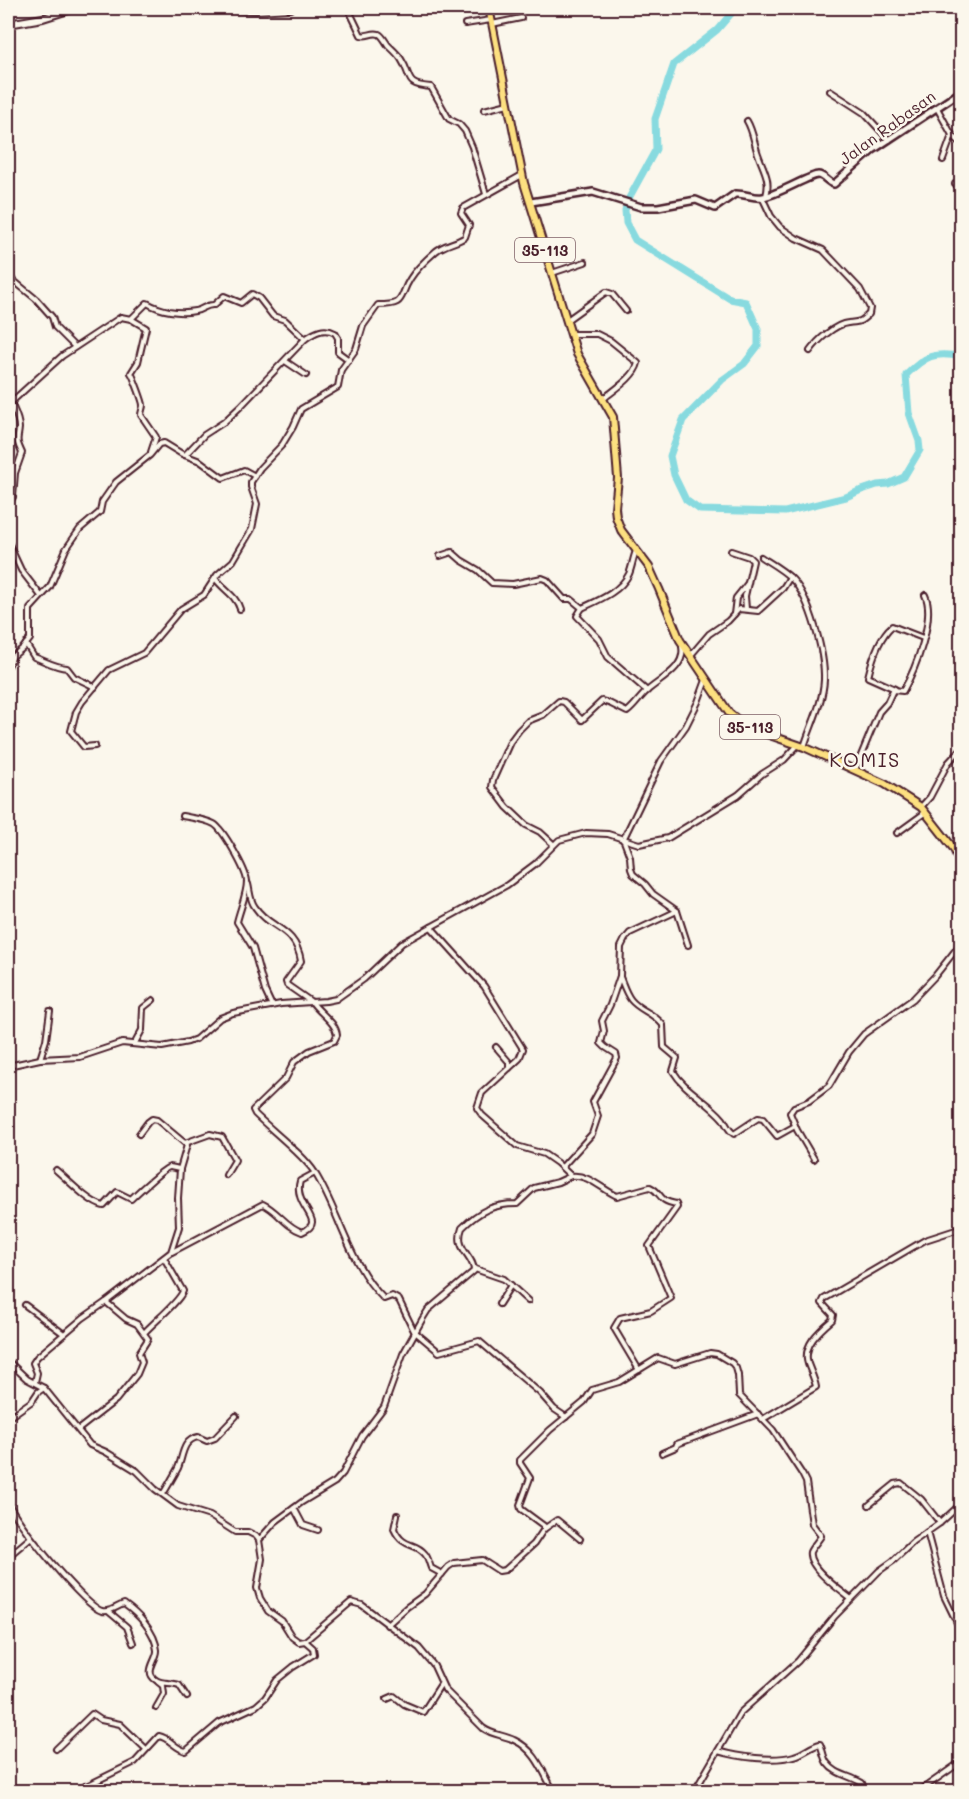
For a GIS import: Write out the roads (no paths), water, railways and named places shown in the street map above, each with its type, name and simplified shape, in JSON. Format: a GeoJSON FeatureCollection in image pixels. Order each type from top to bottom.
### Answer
{"type":"FeatureCollection","features":[{"type":"Feature","properties":{"kind":"main road"},"geometry":{"type":"LineString","coordinates":[[8,24],[43,18],[75,8]]}},
{"type":"Feature","properties":{"kind":"main road"},"geometry":{"type":"LineString","coordinates":[[197,8],[256,10],[291,8]]}},
{"type":"Feature","properties":{"kind":"main road","name":"35-113"},"geometry":{"type":"LineString","coordinates":[[489,8],[522,175],[580,362],[603,399],[614,423],[618,485],[615,508],[621,530],[648,567],[680,640],[729,713],[755,730],[802,746],[885,784],[924,809],[954,849],[962,868]]}},
{"type":"Feature","properties":{"kind":"street"},"geometry":{"type":"LineString","coordinates":[[348,8],[361,35],[364,37],[376,34],[381,36],[401,58],[406,74],[412,82],[418,86],[432,88],[449,119],[465,130],[486,194]]}},
{"type":"Feature","properties":{"kind":"street"},"geometry":{"type":"LineString","coordinates":[[465,24],[521,18]]}},
{"type":"Feature","properties":{"kind":"street"},"geometry":{"type":"LineString","coordinates":[[830,91],[864,113],[889,140]]}},
{"type":"Feature","properties":{"kind":"street","name":"Jalan Rabasan"},"geometry":{"type":"LineString","coordinates":[[531,202],[588,192],[631,204],[652,207],[696,200],[715,208],[735,194],[764,197],[816,175],[835,184],[868,153],[962,91]]}},
{"type":"Feature","properties":{"kind":"street"},"geometry":{"type":"LineString","coordinates":[[484,110],[508,104]]}},
{"type":"Feature","properties":{"kind":"street"},"geometry":{"type":"LineString","coordinates":[[937,107],[952,135],[962,144]]}},
{"type":"Feature","properties":{"kind":"street"},"geometry":{"type":"LineString","coordinates":[[747,121],[767,176],[769,184],[764,197],[771,216],[780,227],[796,238],[826,253],[863,292],[870,308],[869,314],[858,323],[846,323],[826,334],[810,351]]}},
{"type":"Feature","properties":{"kind":"street"},"geometry":{"type":"LineString","coordinates":[[943,160],[952,135]]}},
{"type":"Feature","properties":{"kind":"street"},"geometry":{"type":"LineString","coordinates":[[95,746],[84,747],[71,730],[82,702],[109,670],[144,653],[181,609],[204,595],[215,578],[233,561],[252,532],[257,504],[250,485],[255,476],[282,445],[302,409],[338,387],[341,370],[358,344],[363,326],[374,308],[378,305],[389,306],[399,301],[411,277],[434,253],[465,237],[469,225],[461,211],[486,194],[522,175]]}},
{"type":"Feature","properties":{"kind":"street"},"geometry":{"type":"LineString","coordinates":[[956,184],[962,186]]}},
{"type":"Feature","properties":{"kind":"street"},"geometry":{"type":"LineString","coordinates":[[959,227],[962,215]]}},
{"type":"Feature","properties":{"kind":"street"},"geometry":{"type":"LineString","coordinates":[[552,273],[585,262]]}},
{"type":"Feature","properties":{"kind":"street"},"geometry":{"type":"LineString","coordinates":[[8,276],[36,299],[52,317],[55,327],[75,347]]}},
{"type":"Feature","properties":{"kind":"street"},"geometry":{"type":"LineString","coordinates":[[566,321],[606,292],[612,294],[626,311]]}},
{"type":"Feature","properties":{"kind":"street"},"geometry":{"type":"LineString","coordinates":[[131,319],[147,303],[161,310],[194,311],[208,305],[213,306],[224,296],[241,303],[252,294],[260,298],[273,316],[285,320],[305,339]]}},
{"type":"Feature","properties":{"kind":"street"},"geometry":{"type":"LineString","coordinates":[[8,504],[13,498],[15,473],[22,453],[16,438],[19,429],[9,404],[59,358],[122,316],[146,328],[138,362],[130,373],[135,378],[135,386],[143,403],[141,415],[156,437],[150,455]]}},
{"type":"Feature","properties":{"kind":"street"},"geometry":{"type":"LineString","coordinates":[[185,455],[204,435],[242,406],[305,339],[319,331],[334,332],[338,338],[338,352],[349,360]]}},
{"type":"Feature","properties":{"kind":"street"},"geometry":{"type":"LineString","coordinates":[[571,334],[597,334],[638,363],[630,375],[603,399]]}},
{"type":"Feature","properties":{"kind":"street"},"geometry":{"type":"LineString","coordinates":[[285,361],[306,375]]}},
{"type":"Feature","properties":{"kind":"street"},"geometry":{"type":"LineString","coordinates":[[8,666],[13,656],[26,644],[32,633],[30,610],[51,587],[66,549],[80,529],[100,512],[102,502],[116,482],[163,442],[200,461],[224,479],[244,470],[255,476]]}},
{"type":"Feature","properties":{"kind":"street"},"geometry":{"type":"LineString","coordinates":[[8,542],[21,570],[42,596]]}},
{"type":"Feature","properties":{"kind":"street"},"geometry":{"type":"LineString","coordinates":[[636,550],[630,572],[624,581],[612,592],[582,608],[578,616],[599,639],[608,657],[646,691]]}},
{"type":"Feature","properties":{"kind":"street"},"geometry":{"type":"LineString","coordinates":[[731,551],[753,560],[746,609]]}},
{"type":"Feature","properties":{"kind":"street"},"geometry":{"type":"LineString","coordinates":[[440,556],[452,552],[492,583],[513,584],[542,578],[547,580],[564,599],[571,599],[582,608]]}},
{"type":"Feature","properties":{"kind":"street"},"geometry":{"type":"LineString","coordinates":[[8,1066],[40,1059],[80,1057],[118,1044],[135,1043],[162,1047],[188,1042],[196,1039],[214,1022],[226,1015],[272,1006],[336,999],[350,991],[402,944],[507,885],[535,864],[553,844],[568,837],[586,833],[608,834],[639,844],[648,844],[668,838],[738,795],[762,774],[802,746],[823,686],[824,670],[816,629],[799,588],[790,577],[761,557]]}},
{"type":"Feature","properties":{"kind":"street"},"geometry":{"type":"LineString","coordinates":[[690,656],[709,634],[739,609],[758,611],[783,588],[790,577]]}},
{"type":"Feature","properties":{"kind":"street"},"geometry":{"type":"LineString","coordinates":[[215,578],[235,597],[240,609]]}},
{"type":"Feature","properties":{"kind":"street"},"geometry":{"type":"LineString","coordinates":[[734,614],[736,598],[748,583]]}},
{"type":"Feature","properties":{"kind":"street"},"geometry":{"type":"LineString","coordinates":[[923,638],[892,626],[885,634],[874,656],[868,676],[901,692],[904,690],[923,638],[928,608],[925,595]]}},
{"type":"Feature","properties":{"kind":"street"},"geometry":{"type":"LineString","coordinates":[[553,844],[540,832],[526,825],[507,807],[492,787],[510,742],[528,721],[543,715],[559,701],[564,702],[579,718],[583,719],[602,702],[627,712],[646,691],[678,665],[683,654],[680,640]]}},
{"type":"Feature","properties":{"kind":"street"},"geometry":{"type":"LineString","coordinates":[[26,644],[34,657],[44,659],[54,666],[67,668],[74,677],[95,687]]}},
{"type":"Feature","properties":{"kind":"street"},"geometry":{"type":"LineString","coordinates":[[688,945],[677,911],[653,894],[633,874],[630,857],[623,840],[661,761],[699,702],[706,680]]}},
{"type":"Feature","properties":{"kind":"street"},"geometry":{"type":"LineString","coordinates":[[855,770],[879,712],[887,703],[892,691],[896,689]]}},
{"type":"Feature","properties":{"kind":"street"},"geometry":{"type":"LineString","coordinates":[[897,833],[924,809],[948,763],[962,748]]}},
{"type":"Feature","properties":{"kind":"street"},"geometry":{"type":"LineString","coordinates":[[182,816],[208,822],[218,827],[244,871],[256,910],[285,931],[294,941],[301,961],[286,982],[301,997],[311,1001],[336,1028],[337,1035],[334,1041],[309,1051],[294,1062],[286,1078],[253,1110],[315,1173],[364,1274],[384,1299],[392,1296],[399,1300],[414,1331],[439,1352],[479,1341],[514,1370],[554,1409],[566,1417]]}},
{"type":"Feature","properties":{"kind":"street"},"geometry":{"type":"LineString","coordinates":[[247,880],[237,922],[253,948],[265,991],[272,1006]]}},
{"type":"Feature","properties":{"kind":"street"},"geometry":{"type":"LineString","coordinates":[[562,1167],[592,1134],[598,1116],[593,1102],[617,1058],[616,1054],[601,1043],[604,1031],[602,1021],[620,976],[621,947],[630,933],[677,911]]}},
{"type":"Feature","properties":{"kind":"street"},"geometry":{"type":"LineString","coordinates":[[431,927],[476,976],[523,1049],[519,1059],[482,1094],[477,1108],[517,1146],[544,1154],[571,1176]]}},
{"type":"Feature","properties":{"kind":"street"},"geometry":{"type":"LineString","coordinates":[[814,1159],[795,1126],[790,1113],[792,1109],[809,1101],[830,1086],[849,1052],[864,1034],[913,999],[962,942]]}},
{"type":"Feature","properties":{"kind":"street"},"geometry":{"type":"LineString","coordinates":[[620,976],[629,999],[652,1013],[663,1025],[664,1047],[677,1058],[673,1071],[676,1076],[722,1118],[731,1133],[734,1134],[758,1118],[763,1119],[777,1136],[795,1126]]}},
{"type":"Feature","properties":{"kind":"street"},"geometry":{"type":"LineString","coordinates":[[135,1043],[142,1030],[143,1008],[153,1000]]}},
{"type":"Feature","properties":{"kind":"street"},"geometry":{"type":"LineString","coordinates":[[40,1059],[46,1040],[50,1011]]}},
{"type":"Feature","properties":{"kind":"street"},"geometry":{"type":"LineString","coordinates":[[496,1047],[509,1062],[509,1069]]}},
{"type":"Feature","properties":{"kind":"street"},"geometry":{"type":"LineString","coordinates":[[139,1134],[148,1122],[152,1119],[157,1120],[187,1147],[180,1169],[179,1227],[171,1252]]}},
{"type":"Feature","properties":{"kind":"street"},"geometry":{"type":"LineString","coordinates":[[185,1143],[210,1134],[222,1137],[235,1160],[225,1175]]}},
{"type":"Feature","properties":{"kind":"street"},"geometry":{"type":"LineString","coordinates":[[56,1170],[88,1197],[104,1206],[117,1192],[131,1199],[140,1188],[154,1180],[165,1168],[180,1169]]}},
{"type":"Feature","properties":{"kind":"street"},"geometry":{"type":"LineString","coordinates":[[35,1382],[37,1373],[33,1361],[83,1318],[171,1252],[263,1204],[290,1227],[302,1232],[310,1228],[313,1220],[303,1206],[298,1189],[300,1181],[315,1173]]}},
{"type":"Feature","properties":{"kind":"street"},"geometry":{"type":"LineString","coordinates":[[528,1301],[502,1278],[475,1269],[460,1245],[460,1232],[464,1225],[495,1205],[517,1204],[534,1188],[576,1175],[617,1196],[646,1186],[655,1189],[663,1201],[676,1204],[677,1207],[649,1246],[671,1298],[651,1311],[620,1318],[614,1328],[639,1370]]}},
{"type":"Feature","properties":{"kind":"street"},"geometry":{"type":"LineString","coordinates":[[763,1419],[816,1387],[807,1360],[807,1352],[811,1342],[832,1320],[833,1315],[822,1303],[824,1299],[924,1240],[962,1228]]}},
{"type":"Feature","properties":{"kind":"street"},"geometry":{"type":"LineString","coordinates":[[145,1332],[169,1307],[178,1302],[183,1292],[164,1258]]}},
{"type":"Feature","properties":{"kind":"street"},"geometry":{"type":"LineString","coordinates":[[259,1540],[275,1521],[335,1482],[343,1473],[362,1436],[384,1407],[414,1331],[428,1310],[475,1269]]}},
{"type":"Feature","properties":{"kind":"street"},"geometry":{"type":"LineString","coordinates":[[499,1304],[511,1286]]}},
{"type":"Feature","properties":{"kind":"street"},"geometry":{"type":"LineString","coordinates":[[78,1430],[110,1406],[137,1374],[142,1362],[139,1353],[148,1339],[137,1324],[126,1319],[106,1302]]}},
{"type":"Feature","properties":{"kind":"street"},"geometry":{"type":"LineString","coordinates":[[25,1305],[64,1334]]}},
{"type":"Feature","properties":{"kind":"street"},"geometry":{"type":"LineString","coordinates":[[544,1529],[544,1526],[521,1509],[520,1505],[530,1478],[520,1460],[584,1402],[592,1390],[619,1382],[661,1357],[675,1364],[710,1353],[717,1354],[736,1368],[739,1395],[773,1430],[806,1482],[812,1524],[821,1536],[810,1554],[813,1562],[821,1573],[850,1599]]}},
{"type":"Feature","properties":{"kind":"street"},"geometry":{"type":"LineString","coordinates":[[8,1361],[27,1379],[44,1388],[90,1445],[137,1471],[182,1508],[204,1513],[231,1530],[239,1533],[248,1532],[259,1540],[262,1559],[258,1594],[268,1611],[282,1621],[292,1637],[299,1642],[305,1641],[351,1602],[362,1605],[419,1648],[434,1666],[441,1684],[457,1703],[486,1730],[516,1741],[532,1753],[554,1791]]}},
{"type":"Feature","properties":{"kind":"street"},"geometry":{"type":"LineString","coordinates":[[8,1419],[32,1401],[44,1388]]}},
{"type":"Feature","properties":{"kind":"street"},"geometry":{"type":"LineString","coordinates":[[662,1453],[676,1447],[677,1444],[758,1414]]}},
{"type":"Feature","properties":{"kind":"street"},"geometry":{"type":"LineString","coordinates":[[163,1494],[178,1466],[184,1448],[191,1439],[198,1437],[207,1441],[215,1438],[236,1416]]}},
{"type":"Feature","properties":{"kind":"street"},"geometry":{"type":"LineString","coordinates":[[869,1505],[895,1484],[901,1483],[921,1499],[940,1522]]}},
{"type":"Feature","properties":{"kind":"street"},"geometry":{"type":"LineString","coordinates":[[8,1501],[10,1509],[30,1538],[79,1594],[101,1611],[108,1611],[124,1604],[144,1623],[151,1633],[157,1651],[150,1669],[155,1679],[163,1686],[164,1692],[156,1707]]}},
{"type":"Feature","properties":{"kind":"street"},"geometry":{"type":"LineString","coordinates":[[694,1791],[740,1713],[798,1661],[850,1599],[879,1571],[962,1503]]}},
{"type":"Feature","properties":{"kind":"street"},"geometry":{"type":"LineString","coordinates":[[294,1508],[303,1525],[318,1530]]}},
{"type":"Feature","properties":{"kind":"street"},"geometry":{"type":"LineString","coordinates":[[398,1515],[394,1529],[400,1540],[422,1551],[427,1556],[431,1568],[442,1574]]}},
{"type":"Feature","properties":{"kind":"street"},"geometry":{"type":"LineString","coordinates":[[387,1625],[426,1594],[454,1563],[475,1560],[489,1563],[499,1571],[505,1570],[534,1544],[544,1529],[557,1520],[580,1539]]}},
{"type":"Feature","properties":{"kind":"street"},"geometry":{"type":"LineString","coordinates":[[927,1532],[944,1596],[962,1633]]}},
{"type":"Feature","properties":{"kind":"street"},"geometry":{"type":"LineString","coordinates":[[8,1566],[9,1555],[30,1538]]}},
{"type":"Feature","properties":{"kind":"street"},"geometry":{"type":"LineString","coordinates":[[108,1611],[127,1627],[133,1643]]}},
{"type":"Feature","properties":{"kind":"street"},"geometry":{"type":"LineString","coordinates":[[74,1791],[135,1762],[160,1735],[177,1748],[186,1751],[219,1723],[256,1706],[277,1680],[313,1655],[314,1651],[305,1641]]}},
{"type":"Feature","properties":{"kind":"street"},"geometry":{"type":"LineString","coordinates":[[155,1679],[178,1685],[188,1697]]}},
{"type":"Feature","properties":{"kind":"street"},"geometry":{"type":"LineString","coordinates":[[387,1699],[395,1696],[422,1712],[441,1684]]}},
{"type":"Feature","properties":{"kind":"street"},"geometry":{"type":"LineString","coordinates":[[56,1749],[93,1714],[101,1720],[120,1724],[146,1749]]}},
{"type":"Feature","properties":{"kind":"street"},"geometry":{"type":"LineString","coordinates":[[718,1751],[746,1757],[787,1757],[796,1756],[820,1744],[824,1757],[831,1767],[840,1775],[862,1783],[865,1791]]}},
{"type":"Feature","properties":{"kind":"street"},"geometry":{"type":"LineString","coordinates":[[918,1791],[962,1761]]}},
{"type":"Feature","properties":{"kind":"street"},"geometry":{"type":"LineString","coordinates":[[86,1786],[90,1791]]}},
{"type":"Feature","properties":{"kind":"waterway"},"geometry":{"type":"LineString","coordinates":[[736,8],[717,30],[674,64],[655,119],[656,149],[629,198],[625,210],[626,223],[635,240],[730,299],[746,302],[758,329],[758,346],[744,364],[722,380],[683,420],[670,456],[674,475],[686,500],[700,510],[785,512],[846,497],[904,477],[920,450],[909,413],[906,375],[925,359],[937,355],[962,357]]}},
{"type":"Feature","properties":{"kind":"district","name":"KOMIS"},"geometry":{"type":"Point","coordinates":[865,759]}}]}
